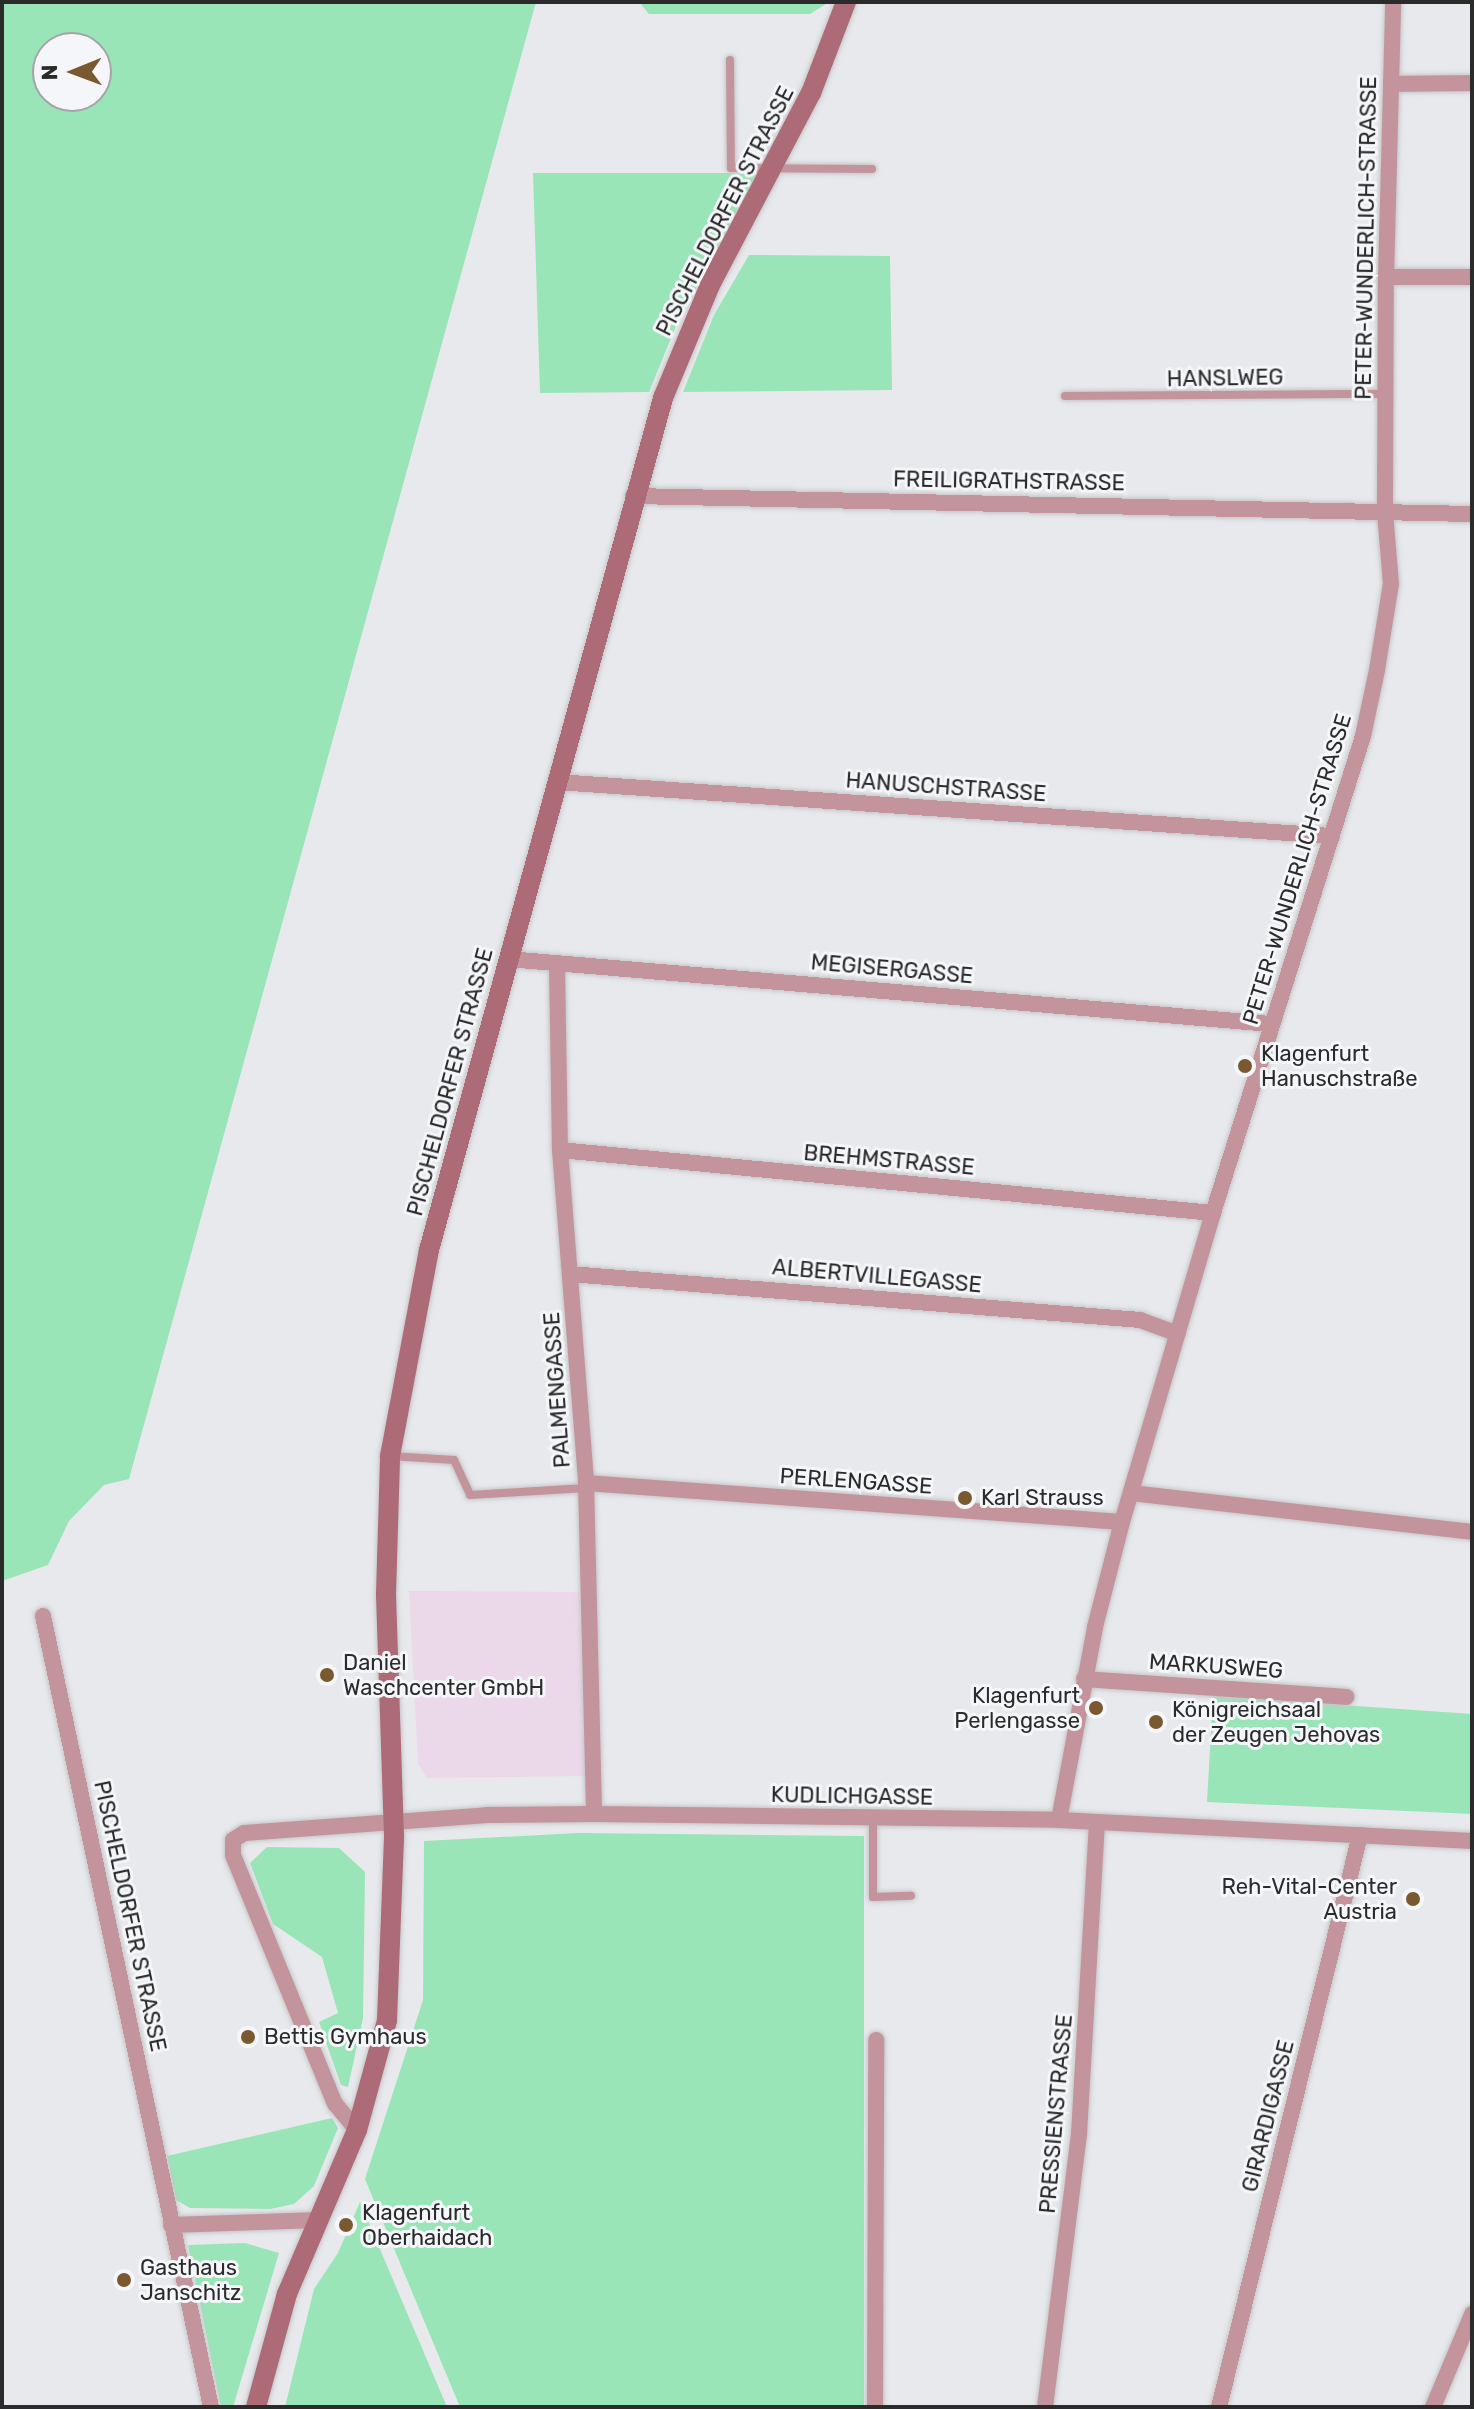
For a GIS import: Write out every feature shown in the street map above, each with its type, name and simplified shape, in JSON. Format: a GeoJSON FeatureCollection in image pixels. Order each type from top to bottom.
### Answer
{"type":"FeatureCollection","features":[{"type":"Feature","properties":{"kind":"main road","name":"PISCHELDORFER STRASSE"},"geometry":{"type":"LineString","coordinates":[[256,2407],[287,2294],[357,2130],[387,2020],[394,1821],[386,1594],[390,1456],[429,1250],[633,496],[687,337],[775,169],[846,2]]}},
{"type":"Feature","properties":{"kind":"street","name":"PETER-WUNDERLICH-STRASSE"},"geometry":{"type":"LineString","coordinates":[[1059,1820],[1084,1679],[1122,1522],[1213,1213],[1363,736],[1389,607],[1385,512],[1386,277],[1393,2]]}},
{"type":"Feature","properties":{"kind":"street"},"geometry":{"type":"LineString","coordinates":[[1391,84],[1472,83]]}},
{"type":"Feature","properties":{"kind":"street"},"geometry":{"type":"LineString","coordinates":[[1386,277],[1472,277]]}},
{"type":"Feature","properties":{"kind":"street","name":"FREILIGRATHSTRASSE"},"geometry":{"type":"LineString","coordinates":[[633,496],[1472,514]]}},
{"type":"Feature","properties":{"kind":"street","name":"HANUSCHSTRASSE"},"geometry":{"type":"LineString","coordinates":[[557,782],[1332,836]]}},
{"type":"Feature","properties":{"kind":"street","name":"MEGISERGASSE"},"geometry":{"type":"LineString","coordinates":[[508,959],[1271,1024]]}},
{"type":"Feature","properties":{"kind":"street","name":"PALMENGASSE"},"geometry":{"type":"LineString","coordinates":[[557,963],[560,1150],[586,1486],[594,1814]]}},
{"type":"Feature","properties":{"kind":"street","name":"BREHMSTRASSE"},"geometry":{"type":"LineString","coordinates":[[560,1150],[1213,1213]]}},
{"type":"Feature","properties":{"kind":"street","name":"ALBERTVILLEGASSE"},"geometry":{"type":"LineString","coordinates":[[570,1274],[1140,1320],[1178,1334]]}},
{"type":"Feature","properties":{"kind":"street","name":"PERLENGASSE"},"geometry":{"type":"LineString","coordinates":[[586,1486],[1122,1522]]}},
{"type":"Feature","properties":{"kind":"street"},"geometry":{"type":"LineString","coordinates":[[1131,1493],[1472,1532]]}},
{"type":"Feature","properties":{"kind":"street","name":"PISCHELDORFER STRASSE"},"geometry":{"type":"LineString","coordinates":[[43,1616],[211,2407]]}},
{"type":"Feature","properties":{"kind":"street","name":"MARKUSWEG"},"geometry":{"type":"LineString","coordinates":[[1084,1679],[1346,1697]]}},
{"type":"Feature","properties":{"kind":"street","name":"KUDLICHGASSE"},"geometry":{"type":"LineString","coordinates":[[357,2130],[335,2104],[233,1855],[233,1840],[244,1833],[394,1821],[594,1814],[1059,1820],[1472,1841]]}},
{"type":"Feature","properties":{"kind":"street","name":"PRESSIENSTRASSE"},"geometry":{"type":"LineString","coordinates":[[1045,2407],[1077,2161],[1097,1823]]}},
{"type":"Feature","properties":{"kind":"street","name":"GIRARDIGASSE"},"geometry":{"type":"LineString","coordinates":[[1219,2407],[1360,1835]]}},
{"type":"Feature","properties":{"kind":"street"},"geometry":{"type":"LineString","coordinates":[[875,2407],[876,2040]]}},
{"type":"Feature","properties":{"kind":"street"},"geometry":{"type":"LineString","coordinates":[[171,2225],[319,2220]]}},
{"type":"Feature","properties":{"kind":"street"},"geometry":{"type":"LineString","coordinates":[[1433,2407],[1472,2314]]}},
{"type":"Feature","properties":{"kind":"lane"},"geometry":{"type":"LineString","coordinates":[[730,60],[731,168],[872,169]]}},
{"type":"Feature","properties":{"kind":"lane","name":"HANSLWEG"},"geometry":{"type":"LineString","coordinates":[[1065,396],[1386,394]]}},
{"type":"Feature","properties":{"kind":"lane"},"geometry":{"type":"LineString","coordinates":[[390,1456],[454,1460],[470,1495],[586,1486]]}},
{"type":"Feature","properties":{"kind":"lane"},"geometry":{"type":"LineString","coordinates":[[873,1818],[873,1897],[911,1896]]}},
{"type":"Feature","properties":{"kind":"shaded area"},"geometry":{"type":"Polygon","coordinates":[[[409,1591],[589,1592],[593,1776],[427,1778],[418,1764],[409,1591]]]}},
{"type":"Feature","properties":{"kind":"green space"},"geometry":{"type":"Polygon","coordinates":[[[2,2],[536,2],[129,1479],[104,1485],[69,1521],[48,1565],[2,1581],[2,2]]]}},
{"type":"Feature","properties":{"kind":"green space"},"geometry":{"type":"Polygon","coordinates":[[[639,2],[829,2],[810,14],[649,14],[639,2]]]}},
{"type":"Feature","properties":{"kind":"green space"},"geometry":{"type":"Polygon","coordinates":[[[533,173],[759,173],[678,321],[649,392],[540,393],[533,173]]]}},
{"type":"Feature","properties":{"kind":"green space"},"geometry":{"type":"Polygon","coordinates":[[[749,255],[890,256],[892,390],[683,392],[714,315],[749,255]]]}},
{"type":"Feature","properties":{"kind":"green space"},"geometry":{"type":"Polygon","coordinates":[[[1213,1696],[1472,1714],[1472,1814],[1207,1802],[1213,1696]]]}},
{"type":"Feature","properties":{"kind":"green space"},"geometry":{"type":"Polygon","coordinates":[[[578,1833],[864,1836],[864,2407],[460,2407],[365,2179],[423,2000],[424,1841],[578,1833]]]}},
{"type":"Feature","properties":{"kind":"green space"},"geometry":{"type":"Polygon","coordinates":[[[267,1847],[339,1848],[365,1872],[363,2018],[348,2087],[341,2085],[319,2022],[338,2013],[322,1957],[273,1924],[250,1863],[267,1847]]]}},
{"type":"Feature","properties":{"kind":"green space"},"geometry":{"type":"Polygon","coordinates":[[[332,2118],[338,2128],[314,2186],[294,2204],[270,2209],[190,2208],[176,2200],[167,2156],[332,2118]]]}},
{"type":"Feature","properties":{"kind":"green space"},"geometry":{"type":"Polygon","coordinates":[[[360,2202],[447,2407],[285,2407],[314,2289],[338,2253],[360,2202]]]}},
{"type":"Feature","properties":{"kind":"green space"},"geometry":{"type":"Polygon","coordinates":[[[245,2243],[279,2253],[233,2407],[221,2407],[188,2245],[245,2243]]]}},
{"type":"Feature","properties":{"kind":"place","name":"Klagenfurt Hanuschstraße"},"geometry":{"type":"Point","coordinates":[1245,1066]}},
{"type":"Feature","properties":{"kind":"place","name":"Karl Strauss"},"geometry":{"type":"Point","coordinates":[965,1498]}},
{"type":"Feature","properties":{"kind":"place","name":"Daniel Waschcenter GmbH"},"geometry":{"type":"Point","coordinates":[327,1675]}},
{"type":"Feature","properties":{"kind":"place","name":"Klagenfurt Perlengasse"},"geometry":{"type":"Point","coordinates":[1096,1708]}},
{"type":"Feature","properties":{"kind":"place","name":"Königreichsaal der Zeugen Jehovas"},"geometry":{"type":"Point","coordinates":[1156,1722]}},
{"type":"Feature","properties":{"kind":"place","name":"Reh-Vital-Center Austria"},"geometry":{"type":"Point","coordinates":[1413,1899]}},
{"type":"Feature","properties":{"kind":"place","name":"Bettis Gymhaus"},"geometry":{"type":"Point","coordinates":[248,2037]}},
{"type":"Feature","properties":{"kind":"place","name":"Klagenfurt Oberhaidach"},"geometry":{"type":"Point","coordinates":[346,2225]}},
{"type":"Feature","properties":{"kind":"place","name":"Gasthaus Janschitz"},"geometry":{"type":"Point","coordinates":[124,2280]}}]}
